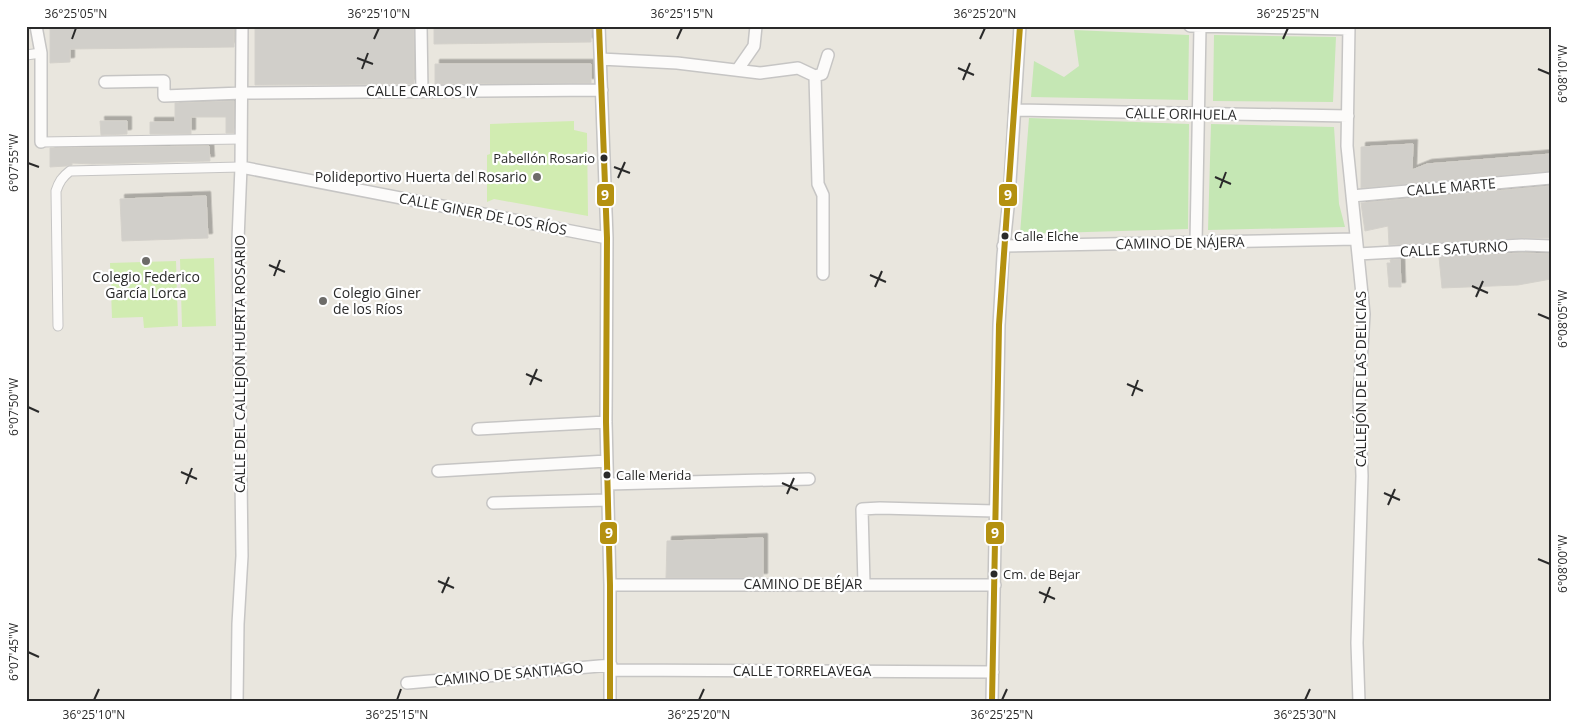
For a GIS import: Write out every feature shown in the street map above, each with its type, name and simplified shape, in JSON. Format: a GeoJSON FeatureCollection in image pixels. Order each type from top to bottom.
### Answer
{"type":"FeatureCollection","features":[{"type":"Feature","properties":{"kind":"street"},"geometry":{"type":"LineString","coordinates":[[36,26],[41,52],[41,142],[241,139]]}},
{"type":"Feature","properties":{"kind":"street","name":"CALLE DEL CALLEJON HUERTA ROSARIO"},"geometry":{"type":"LineString","coordinates":[[237,702],[242,556],[238,240],[241,167],[242,26]]}},
{"type":"Feature","properties":{"kind":"street"},"geometry":{"type":"LineString","coordinates":[[421,26],[422,92]]}},
{"type":"Feature","properties":{"kind":"street"},"geometry":{"type":"LineString","coordinates":[[599,26],[608,238],[606,422],[610,585],[610,702]]}},
{"type":"Feature","properties":{"kind":"street"},"geometry":{"type":"LineString","coordinates":[[738,69],[754,46],[756,26]]}},
{"type":"Feature","properties":{"kind":"street"},"geometry":{"type":"LineString","coordinates":[[992,702],[996,584],[995,511],[999,325],[1003,246],[1020,26]]}},
{"type":"Feature","properties":{"kind":"street"},"geometry":{"type":"LineString","coordinates":[[1190,26],[1349,28]]}},
{"type":"Feature","properties":{"kind":"street"},"geometry":{"type":"LineString","coordinates":[[1196,243],[1200,27]]}},
{"type":"Feature","properties":{"kind":"street","name":"CALLEJÓN DE LAS DELICIAS"},"geometry":{"type":"LineString","coordinates":[[1349,28],[1347,146],[1364,314],[1359,396],[1362,476],[1358,643],[1359,702]]}},
{"type":"Feature","properties":{"kind":"street"},"geometry":{"type":"LineString","coordinates":[[26,55],[41,52]]}},
{"type":"Feature","properties":{"kind":"street"},"geometry":{"type":"LineString","coordinates":[[600,59],[677,63],[760,73],[798,68],[815,76],[822,74],[828,55]]}},
{"type":"Feature","properties":{"kind":"street"},"geometry":{"type":"LineString","coordinates":[[815,76],[818,184],[823,194],[823,274]]}},
{"type":"Feature","properties":{"kind":"street","name":"CALLE CARLOS IV"},"geometry":{"type":"LineString","coordinates":[[105,82],[164,81],[164,96],[242,92],[602,90]]}},
{"type":"Feature","properties":{"kind":"street","name":"CALLE ORIHUELA"},"geometry":{"type":"LineString","coordinates":[[1015,110],[1348,116]]}},
{"type":"Feature","properties":{"kind":"street"},"geometry":{"type":"LineString","coordinates":[[58,326],[56,191],[58,183],[63,176],[70,171],[241,167]]}},
{"type":"Feature","properties":{"kind":"street","name":"CALLE GINER DE LOS RÍOS"},"geometry":{"type":"LineString","coordinates":[[241,167],[608,238]]}},
{"type":"Feature","properties":{"kind":"street","name":"CALLE MARTE"},"geometry":{"type":"LineString","coordinates":[[1352,196],[1551,178]]}},
{"type":"Feature","properties":{"kind":"street","name":"CAMINO DE NÁJERA"},"geometry":{"type":"LineString","coordinates":[[1003,246],[1356,239]]}},
{"type":"Feature","properties":{"kind":"street","name":"CALLE SATURNO"},"geometry":{"type":"LineString","coordinates":[[1358,254],[1522,245],[1551,246]]}},
{"type":"Feature","properties":{"kind":"street"},"geometry":{"type":"LineString","coordinates":[[478,429],[606,422]]}},
{"type":"Feature","properties":{"kind":"street"},"geometry":{"type":"LineString","coordinates":[[438,471],[607,461]]}},
{"type":"Feature","properties":{"kind":"street"},"geometry":{"type":"LineString","coordinates":[[608,484],[808,479]]}},
{"type":"Feature","properties":{"kind":"street"},"geometry":{"type":"LineString","coordinates":[[492,504],[608,500]]}},
{"type":"Feature","properties":{"kind":"street"},"geometry":{"type":"LineString","coordinates":[[864,584],[862,509],[995,511]]}},
{"type":"Feature","properties":{"kind":"street","name":"CAMINO DE BÉJAR"},"geometry":{"type":"LineString","coordinates":[[610,585],[996,584]]}},
{"type":"Feature","properties":{"kind":"street","name":"CALLE TORRELAVEGA"},"geometry":{"type":"LineString","coordinates":[[611,667],[993,672]]}},
{"type":"Feature","properties":{"kind":"street","name":"CAMINO DE SANTIAGO"},"geometry":{"type":"LineString","coordinates":[[407,683],[611,667]]}},
{"type":"Feature","properties":{"kind":"green space"},"geometry":{"type":"Polygon","coordinates":[[[1074,30],[1189,35],[1188,100],[1031,97],[1034,61],[1064,77],[1079,66],[1074,30]]]}},
{"type":"Feature","properties":{"kind":"green space"},"geometry":{"type":"Polygon","coordinates":[[[1214,35],[1336,37],[1333,102],[1213,101],[1214,35]]]}},
{"type":"Feature","properties":{"kind":"green space"},"geometry":{"type":"Polygon","coordinates":[[[1029,118],[1189,124],[1188,229],[1020,234],[1029,118]]]}},
{"type":"Feature","properties":{"kind":"green space","name":"Polideportivo Huerta del Rosario"},"geometry":{"type":"Polygon","coordinates":[[[574,121],[574,130],[587,133],[588,216],[494,199],[487,202],[487,155],[490,154],[490,124],[574,121]]]}},
{"type":"Feature","properties":{"kind":"green space"},"geometry":{"type":"Polygon","coordinates":[[[1211,124],[1334,127],[1339,204],[1345,227],[1208,230],[1211,124]]]}},
{"type":"Feature","properties":{"kind":"green space"},"geometry":{"type":"Polygon","coordinates":[[[214,258],[216,326],[182,327],[180,259],[214,258]]]}},
{"type":"Feature","properties":{"kind":"green space"},"geometry":{"type":"Polygon","coordinates":[[[176,261],[178,326],[144,328],[143,317],[112,318],[110,263],[176,261]]]}},
{"type":"Feature","properties":{"kind":"building"},"geometry":{"type":"Polygon","coordinates":[[[50,26],[234,26],[234,47],[70,49],[70,62],[50,63],[50,26]]]}},
{"type":"Feature","properties":{"kind":"building"},"geometry":{"type":"Polygon","coordinates":[[[255,26],[414,26],[414,84],[255,85],[255,26]]]}},
{"type":"Feature","properties":{"kind":"building"},"geometry":{"type":"Polygon","coordinates":[[[434,26],[591,26],[591,42],[434,44],[434,26]]]}},
{"type":"Feature","properties":{"kind":"building"},"geometry":{"type":"Polygon","coordinates":[[[435,64],[591,64],[591,83],[435,84],[435,64]]]}},
{"type":"Feature","properties":{"kind":"building"},"geometry":{"type":"Polygon","coordinates":[[[234,101],[234,133],[226,133],[226,117],[191,117],[191,134],[150,134],[150,122],[175,122],[175,103],[234,101]]]}},
{"type":"Feature","properties":{"kind":"building"},"geometry":{"type":"Polygon","coordinates":[[[100,121],[127,121],[127,134],[101,135],[100,121]]]}},
{"type":"Feature","properties":{"kind":"building"},"geometry":{"type":"Polygon","coordinates":[[[1413,144],[1412,170],[1427,164],[1551,154],[1551,171],[1361,188],[1361,147],[1413,144]]]}},
{"type":"Feature","properties":{"kind":"building"},"geometry":{"type":"Polygon","coordinates":[[[209,146],[210,161],[72,163],[72,165],[50,167],[50,148],[209,146]]]}},
{"type":"Feature","properties":{"kind":"building"},"geometry":{"type":"Polygon","coordinates":[[[1551,186],[1551,238],[1389,245],[1388,226],[1365,231],[1361,203],[1551,186]]]}},
{"type":"Feature","properties":{"kind":"building"},"geometry":{"type":"Polygon","coordinates":[[[206,196],[208,238],[122,241],[120,199],[206,196]]]}},
{"type":"Feature","properties":{"kind":"building"},"geometry":{"type":"Polygon","coordinates":[[[1522,253],[1551,254],[1551,279],[1518,285],[1442,288],[1439,257],[1522,253]]]}},
{"type":"Feature","properties":{"kind":"building"},"geometry":{"type":"Polygon","coordinates":[[[1400,259],[1401,287],[1389,287],[1387,263],[1391,263],[1390,260],[1400,259]]]}},
{"type":"Feature","properties":{"kind":"building"},"geometry":{"type":"Polygon","coordinates":[[[763,538],[763,578],[666,578],[667,541],[763,538]]]}},
{"type":"Feature","properties":{"kind":"transit line","name":"9"},"geometry":{"type":"LineString","coordinates":[[599,26],[607,238],[606,422],[610,585],[610,702]]}},
{"type":"Feature","properties":{"kind":"transit line","name":"9"},"geometry":{"type":"LineString","coordinates":[[992,702],[999,325],[1020,26]]}},
{"type":"Feature","properties":{"kind":"place","name":"Pabellón Rosario"},"geometry":{"type":"Point","coordinates":[604,158]}},
{"type":"Feature","properties":{"kind":"place","name":"Polideportivo Huerta del Rosario"},"geometry":{"type":"Point","coordinates":[537,177]}},
{"type":"Feature","properties":{"kind":"place","name":"Calle Elche"},"geometry":{"type":"Point","coordinates":[1005,236]}},
{"type":"Feature","properties":{"kind":"place","name":"Colegio Federico García Lorca"},"geometry":{"type":"Point","coordinates":[146,261]}},
{"type":"Feature","properties":{"kind":"place","name":"Colegio Giner de los Ríos"},"geometry":{"type":"Point","coordinates":[323,301]}},
{"type":"Feature","properties":{"kind":"place","name":"Calle Merida"},"geometry":{"type":"Point","coordinates":[607,475]}},
{"type":"Feature","properties":{"kind":"place","name":"Cm. de Bejar"},"geometry":{"type":"Point","coordinates":[994,574]}}]}
